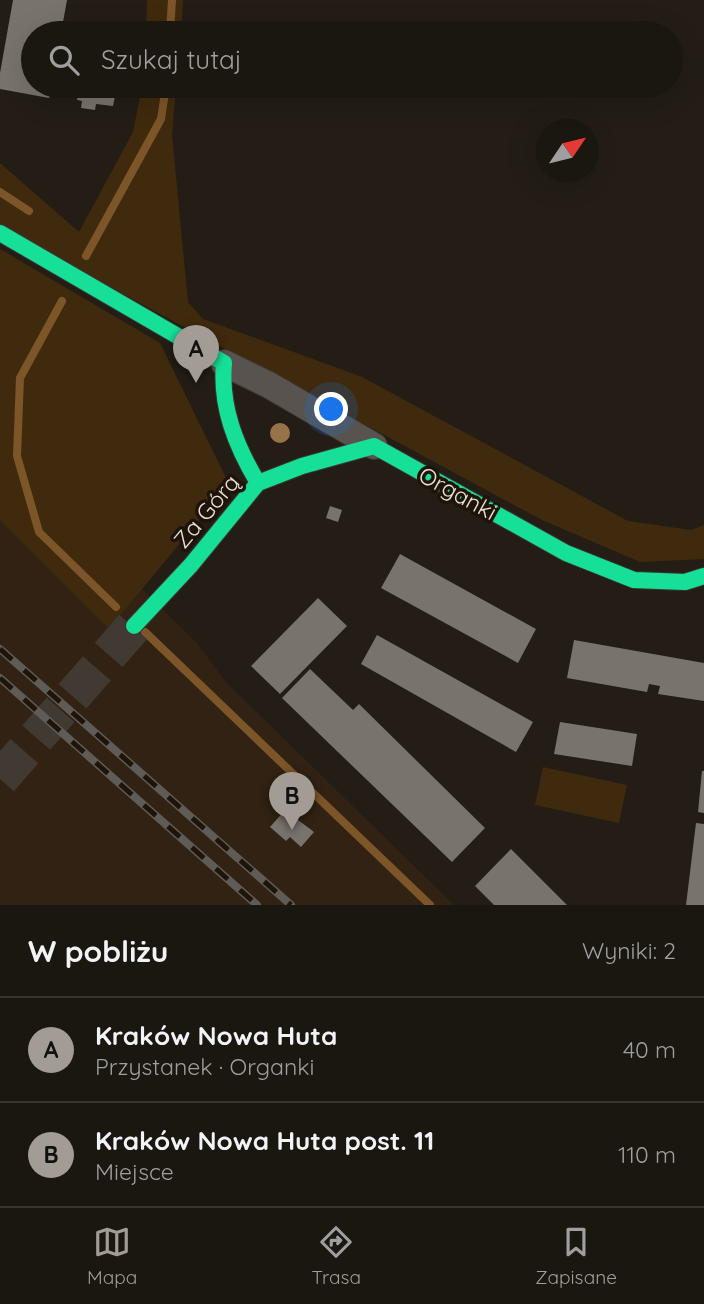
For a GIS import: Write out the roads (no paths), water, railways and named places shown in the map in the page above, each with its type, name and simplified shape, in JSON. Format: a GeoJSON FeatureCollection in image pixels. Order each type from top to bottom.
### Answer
{"type":"FeatureCollection","features":[{"type":"Feature","properties":{"kind":"street","name":"Organki"},"geometry":{"type":"LineString","coordinates":[[0,233],[224,363],[269,385],[566,553],[634,580],[685,582],[704,576]]}},
{"type":"Feature","properties":{"kind":"street"},"geometry":{"type":"LineString","coordinates":[[224,363],[222,388],[239,450],[258,483]]}},
{"type":"Feature","properties":{"kind":"street","name":"Za Górą"},"geometry":{"type":"LineString","coordinates":[[134,626],[191,565],[258,483],[302,466],[374,446]]}},
{"type":"Feature","properties":{"kind":"waterway"},"geometry":{"type":"LineString","coordinates":[[171,21],[172,0]]}},
{"type":"Feature","properties":{"kind":"waterway"},"geometry":{"type":"LineString","coordinates":[[86,256],[161,119],[164,98]]}},
{"type":"Feature","properties":{"kind":"waterway"},"geometry":{"type":"LineString","coordinates":[[0,192],[29,211]]}},
{"type":"Feature","properties":{"kind":"waterway"},"geometry":{"type":"LineString","coordinates":[[62,301],[20,378],[17,456],[39,532],[116,607]]}},
{"type":"Feature","properties":{"kind":"waterway"},"geometry":{"type":"LineString","coordinates":[[145,632],[430,905]]}},
{"type":"Feature","properties":{"kind":"tunnel"},"geometry":{"type":"LineString","coordinates":[[0,779],[134,626]]}},
{"type":"Feature","properties":{"kind":"railway"},"geometry":{"type":"LineString","coordinates":[[0,649],[291,905]]}},
{"type":"Feature","properties":{"kind":"railway"},"geometry":{"type":"LineString","coordinates":[[0,678],[257,905]]}},
{"type":"Feature","properties":{"kind":"place","name":"Kraków Nowa Huta"},"geometry":{"type":"Point","coordinates":[196,383]}},
{"type":"Feature","properties":{"kind":"place","name":"Kraków Nowa Huta post. 11"},"geometry":{"type":"Point","coordinates":[292,830]}}]}
